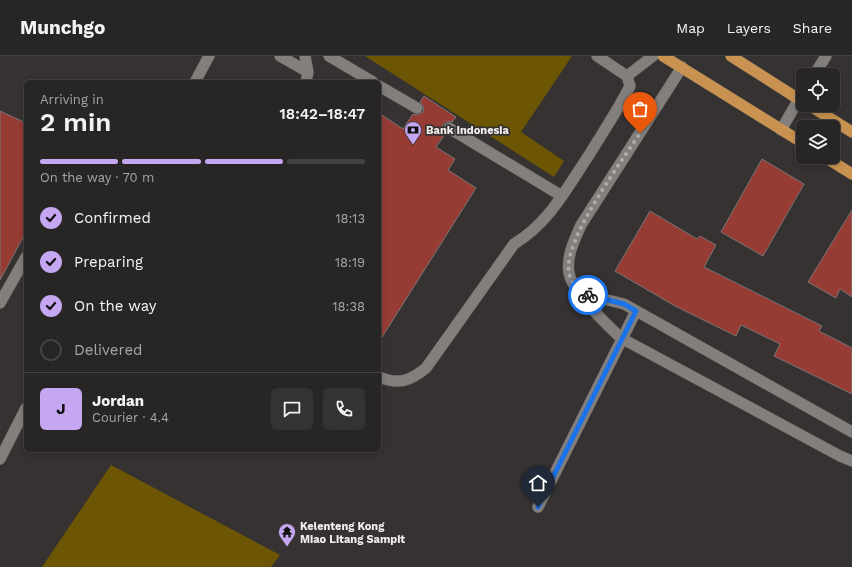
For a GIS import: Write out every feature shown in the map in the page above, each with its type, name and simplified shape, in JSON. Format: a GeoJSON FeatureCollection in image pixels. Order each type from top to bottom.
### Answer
{"type":"FeatureCollection","features":[{"type":"Feature","properties":{"kind":"highway"},"geometry":{"type":"LineString","coordinates":[[663,56],[796,139]]}},
{"type":"Feature","properties":{"kind":"highway"},"geometry":{"type":"LineString","coordinates":[[730,56],[796,94]]}},
{"type":"Feature","properties":{"kind":"highway"},"geometry":{"type":"LineString","coordinates":[[819,112],[852,132]]}},
{"type":"Feature","properties":{"kind":"highway"},"geometry":{"type":"LineString","coordinates":[[836,164],[852,174]]}},
{"type":"Feature","properties":{"kind":"street"},"geometry":{"type":"LineString","coordinates":[[196,80],[209,56]]}},
{"type":"Feature","properties":{"kind":"street"},"geometry":{"type":"LineString","coordinates":[[280,56],[307,77]]}},
{"type":"Feature","properties":{"kind":"street"},"geometry":{"type":"LineString","coordinates":[[305,56],[307,77]]}},
{"type":"Feature","properties":{"kind":"street"},"geometry":{"type":"LineString","coordinates":[[329,56],[370,80]]}},
{"type":"Feature","properties":{"kind":"street"},"geometry":{"type":"LineString","coordinates":[[381,378],[395,382],[412,379],[426,368],[514,244],[528,236],[546,219],[562,196],[622,103],[630,86],[627,76],[596,56]]}},
{"type":"Feature","properties":{"kind":"street"},"geometry":{"type":"LineString","coordinates":[[627,76],[653,56]]}},
{"type":"Feature","properties":{"kind":"street"},"geometry":{"type":"LineString","coordinates":[[818,68],[826,56]]}},
{"type":"Feature","properties":{"kind":"street"},"geometry":{"type":"LineString","coordinates":[[682,67],[581,225],[571,250],[569,273],[579,293],[604,323],[621,338],[852,461]]}},
{"type":"Feature","properties":{"kind":"street"},"geometry":{"type":"LineString","coordinates":[[381,87],[417,108]]}},
{"type":"Feature","properties":{"kind":"street"},"geometry":{"type":"LineString","coordinates":[[781,130],[796,106]]}},
{"type":"Feature","properties":{"kind":"street"},"geometry":{"type":"LineString","coordinates":[[449,128],[562,196]]}},
{"type":"Feature","properties":{"kind":"street"},"geometry":{"type":"LineString","coordinates":[[0,303],[24,260]]}},
{"type":"Feature","properties":{"kind":"street"},"geometry":{"type":"LineString","coordinates":[[579,293],[624,304],[852,432]]}},
{"type":"Feature","properties":{"kind":"street"},"geometry":{"type":"LineString","coordinates":[[538,507],[621,338],[636,311]]}},
{"type":"Feature","properties":{"kind":"street"},"geometry":{"type":"LineString","coordinates":[[0,459],[24,412]]}},
{"type":"Feature","properties":{"kind":"shaded area"},"geometry":{"type":"Polygon","coordinates":[[[365,56],[572,56],[521,132],[564,161],[554,177],[365,56]]]}},
{"type":"Feature","properties":{"kind":"shaded area"},"geometry":{"type":"Polygon","coordinates":[[[111,465],[280,555],[271,567],[42,567],[111,465]]]}},
{"type":"Feature","properties":{"kind":"building"},"geometry":{"type":"Polygon","coordinates":[[[424,96],[456,117],[452,122],[449,121],[443,124],[442,128],[445,134],[436,147],[455,159],[448,170],[476,188],[381,339],[381,114],[403,129],[413,114],[417,115],[423,112],[424,108],[420,102],[424,96]]]}},
{"type":"Feature","properties":{"kind":"building"},"geometry":{"type":"Polygon","coordinates":[[[0,111],[24,122],[24,236],[0,280],[0,111]]]}},
{"type":"Feature","properties":{"kind":"building"},"geometry":{"type":"Polygon","coordinates":[[[762,159],[804,184],[763,256],[721,232],[762,159]]]}},
{"type":"Feature","properties":{"kind":"building"},"geometry":{"type":"Polygon","coordinates":[[[852,210],[852,297],[840,289],[836,298],[808,282],[852,210]]]}},
{"type":"Feature","properties":{"kind":"building"},"geometry":{"type":"Polygon","coordinates":[[[650,211],[697,239],[700,236],[716,245],[704,267],[822,326],[819,331],[852,348],[852,394],[774,356],[780,344],[741,325],[736,336],[675,306],[615,271],[650,211]]]}},
{"type":"Feature","properties":{"kind":"way so far"},"geometry":{"type":"LineString","coordinates":[[588,295],[579,293],[569,273],[571,250],[581,225],[640,133]]}},
{"type":"Feature","properties":{"kind":"place","name":"Bank Indonesia"},"geometry":{"type":"Point","coordinates":[413,145]}},
{"type":"Feature","properties":{"kind":"place","name":"Kelenteng Kong Miao Litang Sampit"},"geometry":{"type":"Point","coordinates":[287,547]}},
{"type":"Feature","properties":{"kind":"route"},"geometry":{"type":"LineString","coordinates":[[538,507],[621,338],[636,311],[624,304],[588,295]]}}]}
